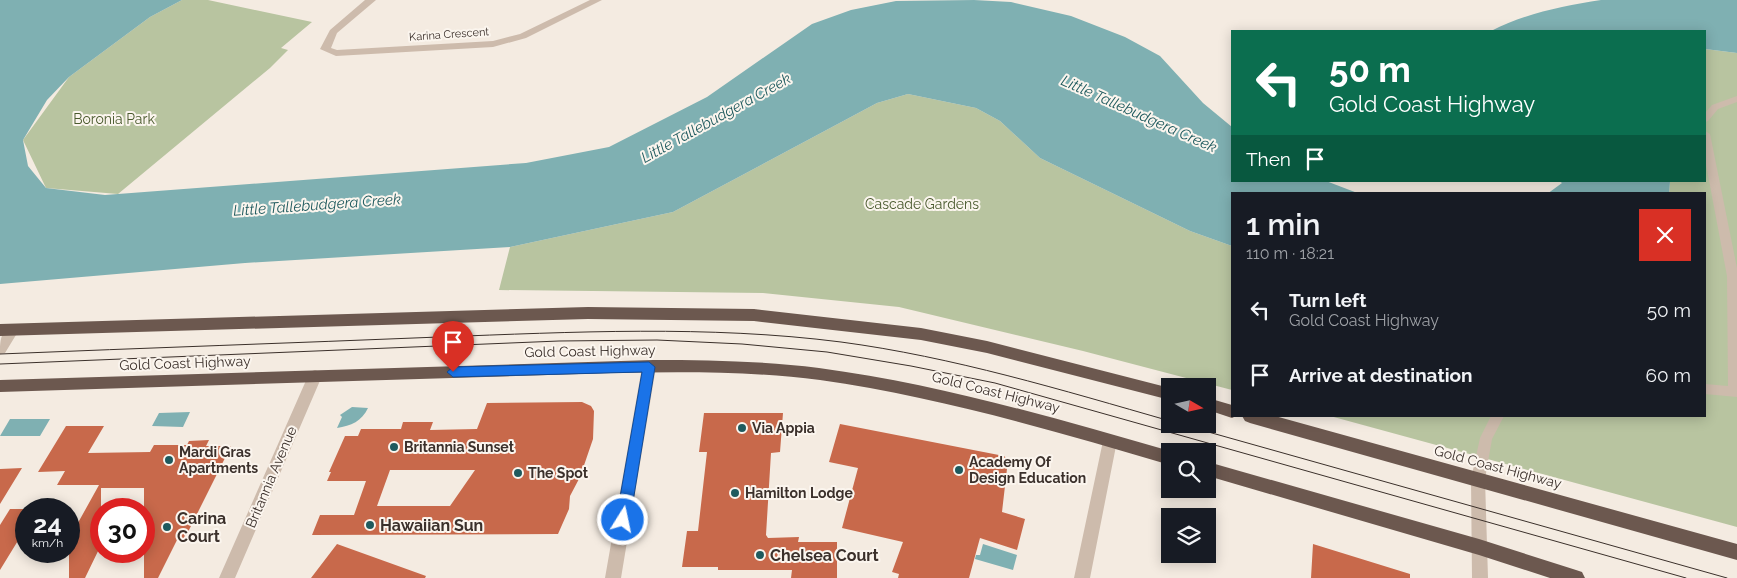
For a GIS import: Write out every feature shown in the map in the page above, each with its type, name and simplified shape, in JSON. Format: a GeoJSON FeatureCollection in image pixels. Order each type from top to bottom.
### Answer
{"type":"FeatureCollection","features":[{"type":"Feature","properties":{"kind":"highway"},"geometry":{"type":"LineString","coordinates":[[6,330],[588,313],[754,315],[921,334],[987,347],[1161,392]]}},
{"type":"Feature","properties":{"kind":"highway","name":"Gold Coast Highway"},"geometry":{"type":"LineString","coordinates":[[0,386],[649,367],[767,370],[861,380],[957,398],[1161,455]]}},
{"type":"Feature","properties":{"kind":"highway"},"geometry":{"type":"LineString","coordinates":[[1216,406],[1231,411]]}},
{"type":"Feature","properties":{"kind":"highway","name":"Gold Coast Highway"},"geometry":{"type":"LineString","coordinates":[[1254,417],[1737,552]]}},
{"type":"Feature","properties":{"kind":"highway"},"geometry":{"type":"LineString","coordinates":[[1216,471],[1479,547],[1576,578]]}},
{"type":"Feature","properties":{"kind":"street","name":"Karina Crescent"},"geometry":{"type":"LineString","coordinates":[[371,0],[333,32],[326,50],[336,53],[493,44],[523,36],[597,0]]}},
{"type":"Feature","properties":{"kind":"street"},"geometry":{"type":"LineString","coordinates":[[0,349],[6,330]]}},
{"type":"Feature","properties":{"kind":"street"},"geometry":{"type":"LineString","coordinates":[[613,578],[649,367]]}},
{"type":"Feature","properties":{"kind":"street","name":"Britannia Avenue"},"geometry":{"type":"LineString","coordinates":[[227,578],[315,376]]}},
{"type":"Feature","properties":{"kind":"street"},"geometry":{"type":"LineString","coordinates":[[1082,578],[1110,441]]}},
{"type":"Feature","properties":{"kind":"street"},"geometry":{"type":"LineString","coordinates":[[1478,479],[1480,578]]}},
{"type":"Feature","properties":{"kind":"lane"},"geometry":{"type":"LineString","coordinates":[[1706,118],[1715,107],[1737,99]]}},
{"type":"Feature","properties":{"kind":"lane"},"geometry":{"type":"LineString","coordinates":[[1706,139],[1733,276],[1736,392],[1706,390]]}},
{"type":"Feature","properties":{"kind":"lane"},"geometry":{"type":"LineString","coordinates":[[1478,479],[1486,438],[1497,417]]}},
{"type":"Feature","properties":{"kind":"green space","name":"Boronia Park"},"geometry":{"type":"Polygon","coordinates":[[[182,0],[208,0],[312,22],[281,48],[288,50],[270,68],[118,194],[46,188],[23,140],[69,77],[150,17],[182,0]]]}},
{"type":"Feature","properties":{"kind":"green space"},"geometry":{"type":"Polygon","coordinates":[[[1706,49],[1737,53],[1737,527],[1334,417],[1706,417],[1706,192],[1669,192],[1670,182],[1706,182],[1706,49]]]}},
{"type":"Feature","properties":{"kind":"green space","name":"Cascade Gardens"},"geometry":{"type":"Polygon","coordinates":[[[908,94],[976,108],[1000,121],[1040,158],[1190,231],[1231,246],[1231,390],[1216,386],[1216,378],[1186,378],[899,307],[763,293],[499,290],[510,247],[673,212],[877,103],[908,94]]]}},
{"type":"Feature","properties":{"kind":"water","name":"Little Tallebudgera Creek"},"geometry":{"type":"Polygon","coordinates":[[[0,0],[182,0],[150,17],[69,77],[47,100],[23,140],[28,166],[46,188],[105,195],[526,163],[609,147],[707,97],[812,24],[851,10],[896,1],[974,0],[1011,2],[1071,16],[1125,37],[1160,56],[1203,103],[1231,126],[1231,182],[1329,182],[1355,192],[1231,192],[1231,246],[1190,231],[1040,158],[1000,121],[976,108],[908,94],[877,103],[673,212],[510,247],[245,263],[0,284],[0,0]]]}},
{"type":"Feature","properties":{"kind":"water"},"geometry":{"type":"Polygon","coordinates":[[[1601,0],[1737,0],[1737,53],[1706,49],[1706,30],[1493,30],[1518,19],[1559,8],[1601,0]]]}},
{"type":"Feature","properties":{"kind":"water"},"geometry":{"type":"Polygon","coordinates":[[[1560,182],[1670,182],[1669,192],[1550,192],[1562,183],[1560,182]]]}},
{"type":"Feature","properties":{"kind":"water"},"geometry":{"type":"Polygon","coordinates":[[[352,407],[368,408],[356,422],[337,428],[342,417],[340,415],[352,407]]]}},
{"type":"Feature","properties":{"kind":"water"},"geometry":{"type":"Polygon","coordinates":[[[190,412],[183,427],[152,426],[159,413],[190,412]]]}},
{"type":"Feature","properties":{"kind":"water"},"geometry":{"type":"Polygon","coordinates":[[[10,419],[50,419],[40,436],[0,436],[10,419]]]}},
{"type":"Feature","properties":{"kind":"water"},"geometry":{"type":"Polygon","coordinates":[[[983,544],[1017,555],[1013,570],[975,559],[976,555],[980,555],[983,544]]]}},
{"type":"Feature","properties":{"kind":"building"},"geometry":{"type":"Polygon","coordinates":[[[582,402],[591,406],[594,411],[593,439],[580,477],[570,496],[569,509],[558,534],[312,535],[320,515],[354,515],[366,481],[327,481],[345,436],[358,436],[361,429],[401,429],[403,422],[433,422],[430,430],[477,429],[487,403],[582,402]],[[390,470],[377,506],[450,506],[475,470],[390,470]]]}},
{"type":"Feature","properties":{"kind":"building"},"geometry":{"type":"Polygon","coordinates":[[[704,413],[783,413],[780,452],[771,453],[766,535],[768,538],[799,537],[798,542],[837,542],[837,578],[791,578],[792,570],[718,570],[718,567],[682,567],[687,531],[698,531],[707,452],[699,452],[704,413]]]}},
{"type":"Feature","properties":{"kind":"building"},"geometry":{"type":"Polygon","coordinates":[[[840,424],[1004,456],[1008,460],[1002,512],[1025,519],[1017,550],[980,538],[969,578],[898,578],[899,574],[892,572],[903,542],[842,528],[858,468],[829,462],[840,424]]]}},
{"type":"Feature","properties":{"kind":"building"},"geometry":{"type":"Polygon","coordinates":[[[66,426],[104,426],[88,453],[150,452],[154,445],[187,445],[189,441],[209,440],[206,446],[231,446],[184,540],[177,540],[158,578],[144,578],[144,563],[155,563],[155,498],[144,498],[144,488],[101,488],[101,498],[92,498],[99,485],[57,485],[65,471],[38,472],[66,426]]]}},
{"type":"Feature","properties":{"kind":"building"},"geometry":{"type":"Polygon","coordinates":[[[22,468],[0,504],[0,469],[22,468]]]}},
{"type":"Feature","properties":{"kind":"building"},"geometry":{"type":"Polygon","coordinates":[[[90,501],[90,563],[92,563],[85,578],[69,578],[69,563],[80,563],[80,519],[90,501]]]}},
{"type":"Feature","properties":{"kind":"building"},"geometry":{"type":"Polygon","coordinates":[[[10,509],[15,509],[15,546],[0,570],[0,525],[10,509]]]}},
{"type":"Feature","properties":{"kind":"building"},"geometry":{"type":"Polygon","coordinates":[[[337,544],[426,576],[425,578],[311,578],[337,544]]]}},
{"type":"Feature","properties":{"kind":"building"},"geometry":{"type":"Polygon","coordinates":[[[1313,544],[1410,574],[1410,578],[1311,578],[1313,544]]]}},
{"type":"Feature","properties":{"kind":"tram line"},"geometry":{"type":"LineString","coordinates":[[0,354],[540,333],[640,331],[741,333],[841,342],[924,356],[966,365],[1161,418]]}},
{"type":"Feature","properties":{"kind":"tram line"},"geometry":{"type":"LineString","coordinates":[[0,364],[559,341],[657,340],[742,344],[827,352],[995,383],[1686,578]]}},
{"type":"Feature","properties":{"kind":"tram line"},"geometry":{"type":"LineString","coordinates":[[1212,433],[1727,578]]}},
{"type":"Feature","properties":{"kind":"place","name":"Via Appia"},"geometry":{"type":"Point","coordinates":[742,428]}},
{"type":"Feature","properties":{"kind":"place","name":"Britannia Sunset"},"geometry":{"type":"Point","coordinates":[394,447]}},
{"type":"Feature","properties":{"kind":"place","name":"Mardi Gras Apartments"},"geometry":{"type":"Point","coordinates":[169,460]}},
{"type":"Feature","properties":{"kind":"place","name":"Academy Of Design Education"},"geometry":{"type":"Point","coordinates":[959,470]}},
{"type":"Feature","properties":{"kind":"place","name":"The Spot"},"geometry":{"type":"Point","coordinates":[518,473]}},
{"type":"Feature","properties":{"kind":"place","name":"Hamilton Lodge"},"geometry":{"type":"Point","coordinates":[735,493]}},
{"type":"Feature","properties":{"kind":"place","name":"Hawaiian Sun"},"geometry":{"type":"Point","coordinates":[370,525]}},
{"type":"Feature","properties":{"kind":"place","name":"Carina Court"},"geometry":{"type":"Point","coordinates":[167,527]}},
{"type":"Feature","properties":{"kind":"place","name":"Chelsea Court"},"geometry":{"type":"Point","coordinates":[760,555]}},
{"type":"Feature","properties":{"kind":"route"},"geometry":{"type":"LineString","coordinates":[[453,372],[649,367],[623,520]]}}]}
